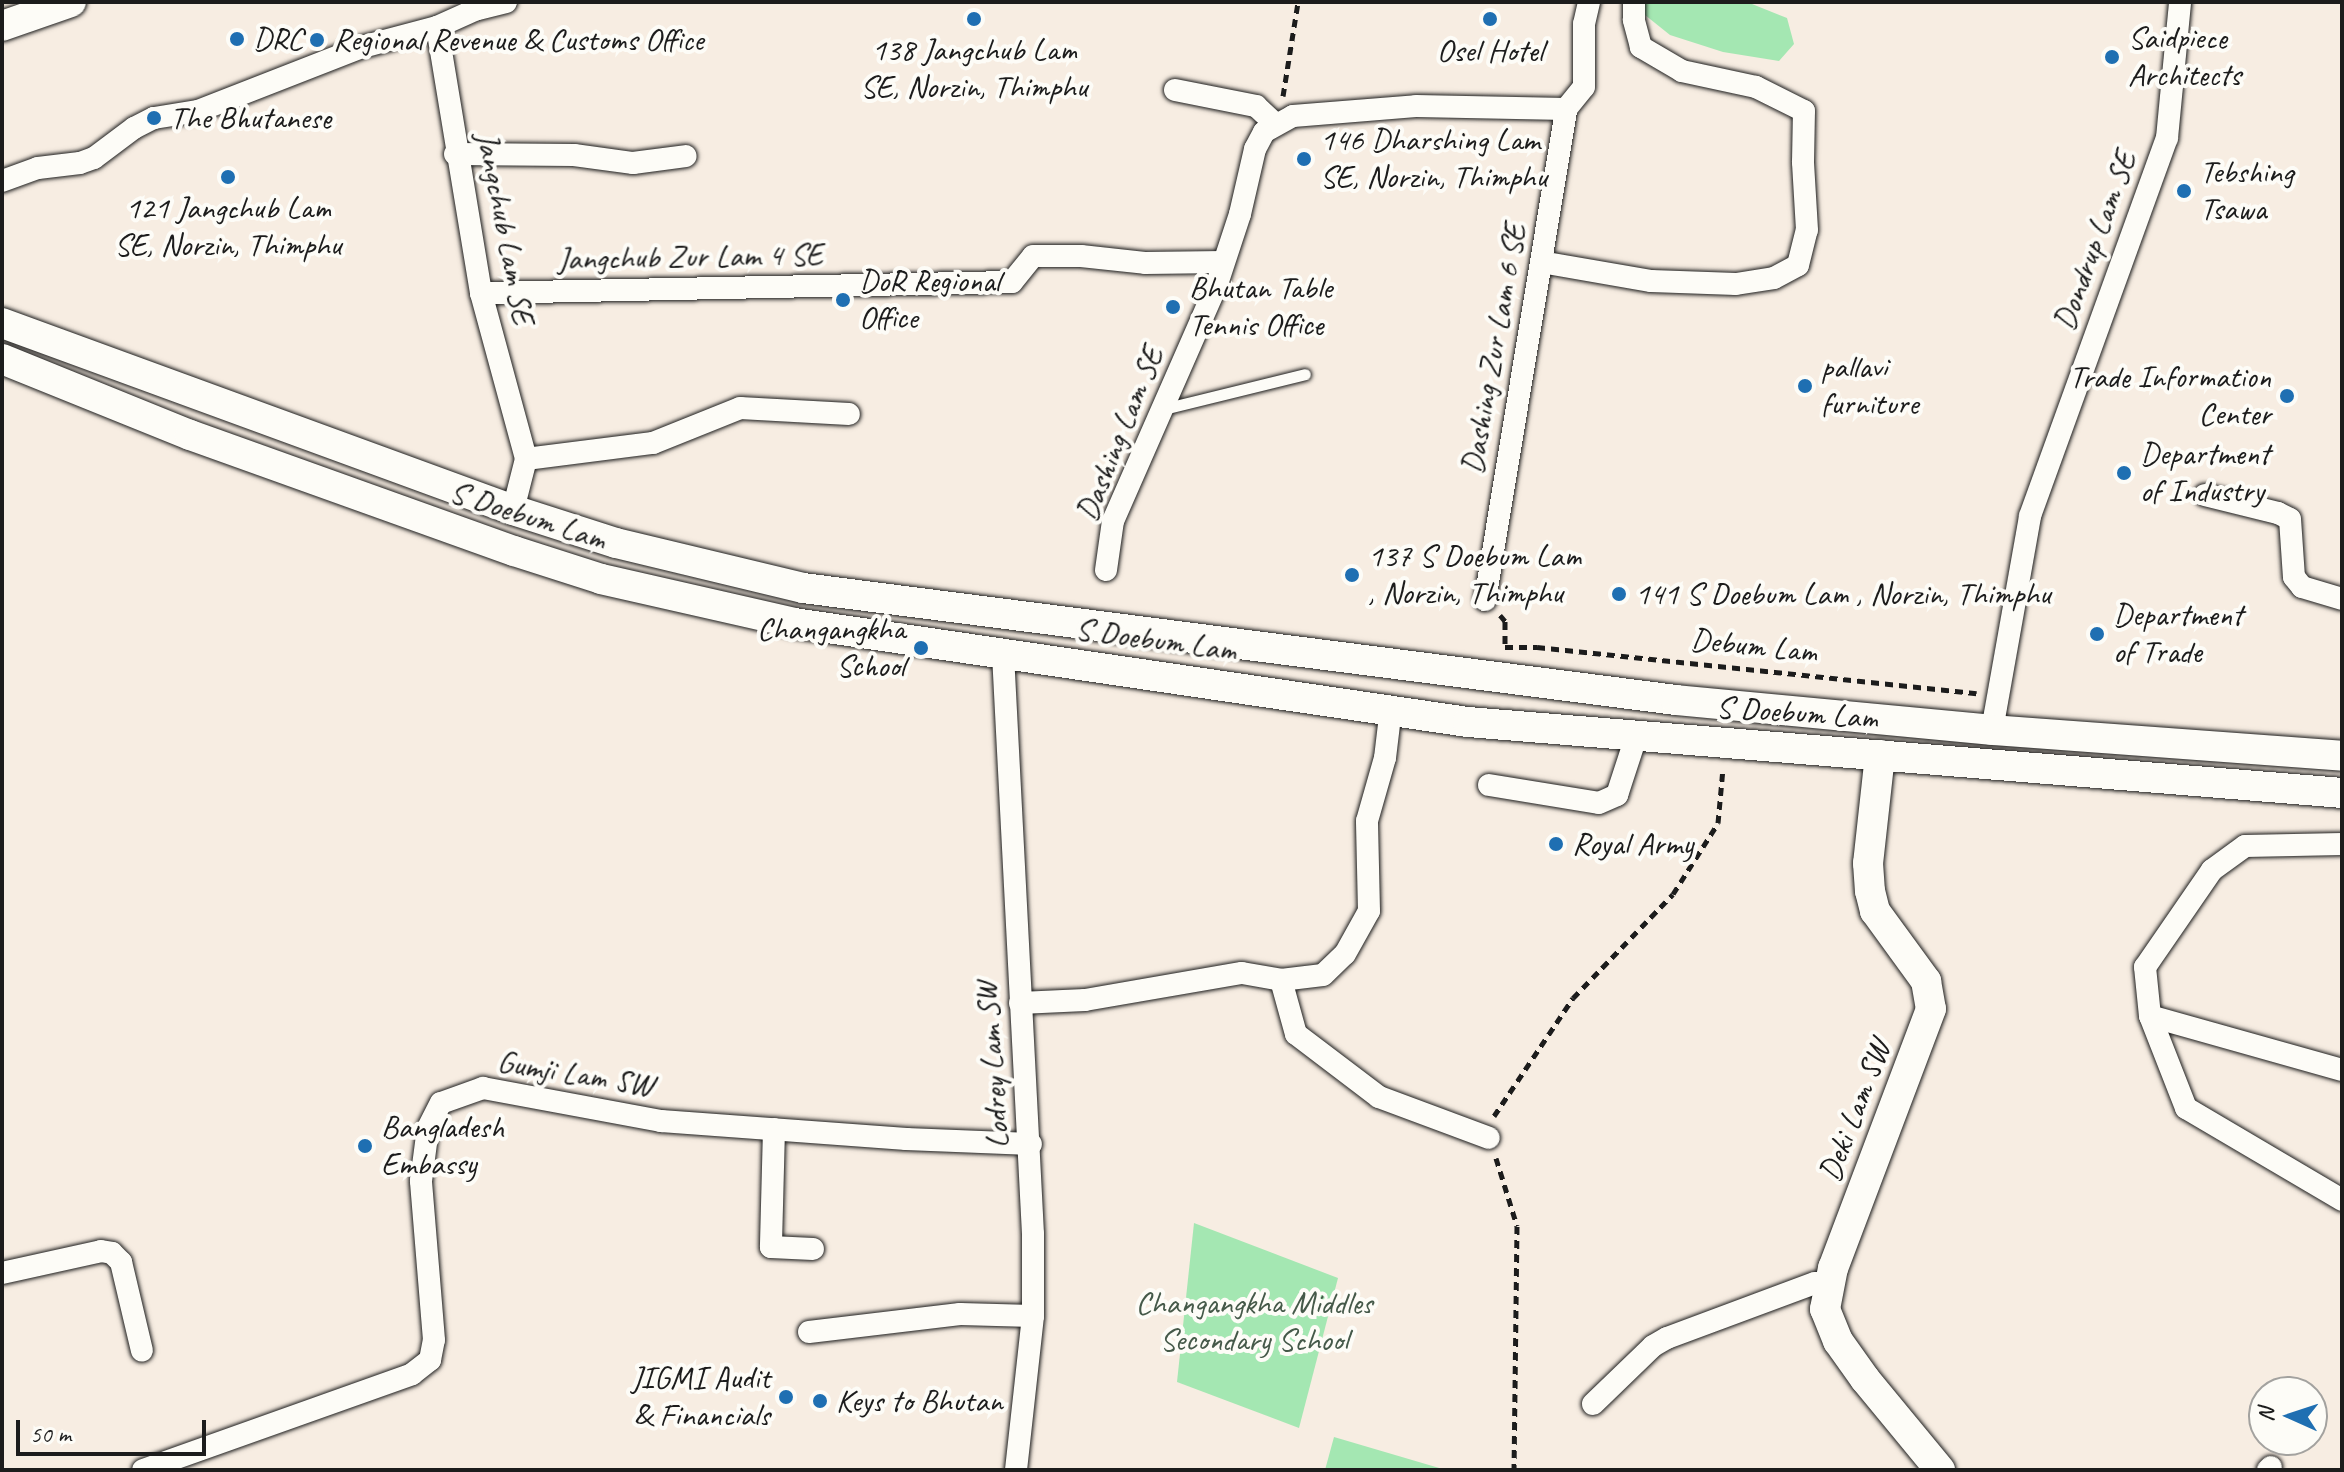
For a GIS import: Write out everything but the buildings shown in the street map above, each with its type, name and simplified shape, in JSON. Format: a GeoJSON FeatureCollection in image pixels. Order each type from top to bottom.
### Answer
{"type":"FeatureCollection","features":[{"type":"Feature","properties":{"kind":"main road"},"geometry":{"type":"LineString","coordinates":[[2,26],[71,2]]}},
{"type":"Feature","properties":{"kind":"main road","name":"S Doebum Lam"},"geometry":{"type":"LineString","coordinates":[[2,323],[513,510],[616,543],[803,588],[1676,700],[1992,730],[2342,756]]}},
{"type":"Feature","properties":{"kind":"main road","name":"S Doebum Lam"},"geometry":{"type":"LineString","coordinates":[[2,359],[313,481],[601,579],[794,623],[1391,708],[1468,722],[2342,793]]}},
{"type":"Feature","properties":{"kind":"main road","name":"Deki Lam SW"},"geometry":{"type":"LineString","coordinates":[[1880,755],[1868,863],[1870,891],[1875,911],[1926,981],[1931,1009],[1829,1284],[1825,1309],[1838,1341],[1865,1379],[1940,1470]]}},
{"type":"Feature","properties":{"kind":"street"},"geometry":{"type":"LineString","coordinates":[[2,181],[38,168],[80,163],[94,158],[134,128],[154,118],[198,111],[362,47],[437,27],[477,9],[506,2]]}},
{"type":"Feature","properties":{"kind":"street"},"geometry":{"type":"LineString","coordinates":[[1175,90],[1256,106],[1275,124],[1293,116],[1416,106],[1566,109],[1584,87],[1584,24],[1589,2]]}},
{"type":"Feature","properties":{"kind":"street"},"geometry":{"type":"LineString","coordinates":[[1541,262],[1651,281],[1736,284],[1774,278],[1798,265],[1807,230],[1804,111],[1756,87],[1682,71],[1641,47],[1634,20],[1634,2]]}},
{"type":"Feature","properties":{"kind":"street","name":"Dondrup Lam SE"},"geometry":{"type":"LineString","coordinates":[[1992,730],[2030,516],[2167,138],[2180,2]]}},
{"type":"Feature","properties":{"kind":"street","name":"Jangchub Lam SE"},"geometry":{"type":"LineString","coordinates":[[437,27],[455,154],[481,293],[526,459],[513,510]]}},
{"type":"Feature","properties":{"kind":"street","name":"Dashing Zur Lam 6 SE"},"geometry":{"type":"LineString","coordinates":[[1485,600],[1566,109]]}},
{"type":"Feature","properties":{"kind":"street","name":"Dashing Lam SE"},"geometry":{"type":"LineString","coordinates":[[1106,570],[1113,521],[1223,262],[1240,214],[1255,149],[1264,132],[1275,124]]}},
{"type":"Feature","properties":{"kind":"street"},"geometry":{"type":"LineString","coordinates":[[455,154],[574,155],[633,163],[686,156]]}},
{"type":"Feature","properties":{"kind":"street","name":"Jangchub Zur Lam 4 SE"},"geometry":{"type":"LineString","coordinates":[[481,293],[1012,282],[1033,256],[1081,256],[1145,263],[1223,262]]}},
{"type":"Feature","properties":{"kind":"street"},"geometry":{"type":"LineString","coordinates":[[526,459],[653,443],[740,408],[849,414]]}},
{"type":"Feature","properties":{"kind":"street"},"geometry":{"type":"LineString","coordinates":[[2205,495],[2278,513],[2290,519],[2294,577],[2302,587],[2342,599]]}},
{"type":"Feature","properties":{"kind":"street","name":"Lodrey Lam SW"},"geometry":{"type":"LineString","coordinates":[[1003,654],[1009,924],[1020,1003],[1031,1144],[1033,1316],[1016,1470]]}},
{"type":"Feature","properties":{"kind":"street"},"geometry":{"type":"LineString","coordinates":[[1020,1003],[1085,1000],[1242,973],[1281,980],[1323,975],[1345,954],[1369,911],[1367,821],[1385,758],[1391,708]]}},
{"type":"Feature","properties":{"kind":"street"},"geometry":{"type":"LineString","coordinates":[[1489,785],[1599,803],[1617,795],[1636,737]]}},
{"type":"Feature","properties":{"kind":"street"},"geometry":{"type":"LineString","coordinates":[[2342,844],[2245,846],[2212,870],[2145,967],[2150,1016],[2186,1108],[2342,1200]]}},
{"type":"Feature","properties":{"kind":"street"},"geometry":{"type":"LineString","coordinates":[[1281,980],[1296,1034],[1379,1097],[1489,1138]]}},
{"type":"Feature","properties":{"kind":"street"},"geometry":{"type":"LineString","coordinates":[[2150,1016],[2342,1070]]}},
{"type":"Feature","properties":{"kind":"street","name":"Gumji Lam SW"},"geometry":{"type":"LineString","coordinates":[[143,1470],[412,1374],[430,1360],[434,1340],[421,1181],[428,1128],[441,1103],[483,1088],[661,1121],[1031,1144]]}},
{"type":"Feature","properties":{"kind":"street"},"geometry":{"type":"LineString","coordinates":[[774,1129],[771,1247],[813,1249]]}},
{"type":"Feature","properties":{"kind":"street"},"geometry":{"type":"LineString","coordinates":[[2,1273],[101,1251],[112,1253],[121,1262],[142,1351]]}},
{"type":"Feature","properties":{"kind":"street"},"geometry":{"type":"LineString","coordinates":[[1593,1404],[1653,1346],[1667,1338],[1815,1283],[1829,1284]]}},
{"type":"Feature","properties":{"kind":"street"},"geometry":{"type":"LineString","coordinates":[[809,1332],[960,1314],[1033,1316]]}},
{"type":"Feature","properties":{"kind":"lane"},"geometry":{"type":"LineString","coordinates":[[1163,409],[1305,374]]}},
{"type":"Feature","properties":{"kind":"path"},"geometry":{"type":"LineString","coordinates":[[1275,124],[1298,2]]}},
{"type":"Feature","properties":{"kind":"path"},"geometry":{"type":"LineString","coordinates":[[1485,600],[1505,621],[1503,678]]}},
{"type":"Feature","properties":{"kind":"path","name":"Debum Lam"},"geometry":{"type":"LineString","coordinates":[[1505,647],[1537,647],[1972,693],[1998,692]]}},
{"type":"Feature","properties":{"kind":"path"},"geometry":{"type":"LineString","coordinates":[[1514,1470],[1517,1226],[1486,1129],[1573,998],[1673,894],[1718,823],[1725,743]]}},
{"type":"Feature","properties":{"kind":"green space"},"geometry":{"type":"Polygon","coordinates":[[[1635,2],[1747,2],[1787,18],[1794,44],[1779,61],[1723,52],[1670,35],[1640,11],[1635,2]]]}},
{"type":"Feature","properties":{"kind":"green space","name":"Changangkha Middles Secondary School"},"geometry":{"type":"Polygon","coordinates":[[[1194,1223],[1338,1278],[1299,1428],[1177,1382],[1194,1223]]]}},
{"type":"Feature","properties":{"kind":"green space"},"geometry":{"type":"Polygon","coordinates":[[[1334,1437],[1446,1470],[1325,1470],[1334,1437]]]}},
{"type":"Feature","properties":{"kind":"place","name":"138 Jangchub Lam SE, Norzin, Thimphu"},"geometry":{"type":"Point","coordinates":[974,19]}},
{"type":"Feature","properties":{"kind":"place","name":"Osel Hotel"},"geometry":{"type":"Point","coordinates":[1490,19]}},
{"type":"Feature","properties":{"kind":"place","name":"DRC"},"geometry":{"type":"Point","coordinates":[237,39]}},
{"type":"Feature","properties":{"kind":"place","name":"Regional Revenue & Customs Office"},"geometry":{"type":"Point","coordinates":[317,40]}},
{"type":"Feature","properties":{"kind":"place","name":"Saidpiece Architects"},"geometry":{"type":"Point","coordinates":[2112,57]}},
{"type":"Feature","properties":{"kind":"place","name":"The Bhutanese"},"geometry":{"type":"Point","coordinates":[154,118]}},
{"type":"Feature","properties":{"kind":"place","name":"146 Dharshing Lam SE, Norzin, Thimphu"},"geometry":{"type":"Point","coordinates":[1304,159]}},
{"type":"Feature","properties":{"kind":"place","name":"121 Jangchub Lam SE, Norzin, Thimphu"},"geometry":{"type":"Point","coordinates":[228,177]}},
{"type":"Feature","properties":{"kind":"place","name":"Tebshing Tsawa"},"geometry":{"type":"Point","coordinates":[2184,191]}},
{"type":"Feature","properties":{"kind":"place","name":"DoR Regional Office"},"geometry":{"type":"Point","coordinates":[843,300]}},
{"type":"Feature","properties":{"kind":"place","name":"Bhutan Table Tennis Office"},"geometry":{"type":"Point","coordinates":[1173,307]}},
{"type":"Feature","properties":{"kind":"place","name":"pallavi furniture"},"geometry":{"type":"Point","coordinates":[1805,386]}},
{"type":"Feature","properties":{"kind":"place","name":"Trade Information Center"},"geometry":{"type":"Point","coordinates":[2287,396]}},
{"type":"Feature","properties":{"kind":"place","name":"Department of Industry"},"geometry":{"type":"Point","coordinates":[2124,473]}},
{"type":"Feature","properties":{"kind":"place","name":"137 S Doebum Lam , Norzin, Thimphu"},"geometry":{"type":"Point","coordinates":[1352,575]}},
{"type":"Feature","properties":{"kind":"place","name":"141 S Doebum Lam , Norzin, Thimphu"},"geometry":{"type":"Point","coordinates":[1619,594]}},
{"type":"Feature","properties":{"kind":"place","name":"Department of Trade"},"geometry":{"type":"Point","coordinates":[2097,634]}},
{"type":"Feature","properties":{"kind":"place","name":"Changangkha School"},"geometry":{"type":"Point","coordinates":[921,648]}},
{"type":"Feature","properties":{"kind":"place","name":"Royal Army"},"geometry":{"type":"Point","coordinates":[1556,844]}},
{"type":"Feature","properties":{"kind":"place","name":"Bangladesh Embassy"},"geometry":{"type":"Point","coordinates":[365,1146]}},
{"type":"Feature","properties":{"kind":"place","name":"JIGMI Audit & Financials"},"geometry":{"type":"Point","coordinates":[786,1397]}},
{"type":"Feature","properties":{"kind":"place","name":"Keys to Bhutan"},"geometry":{"type":"Point","coordinates":[820,1401]}}]}
